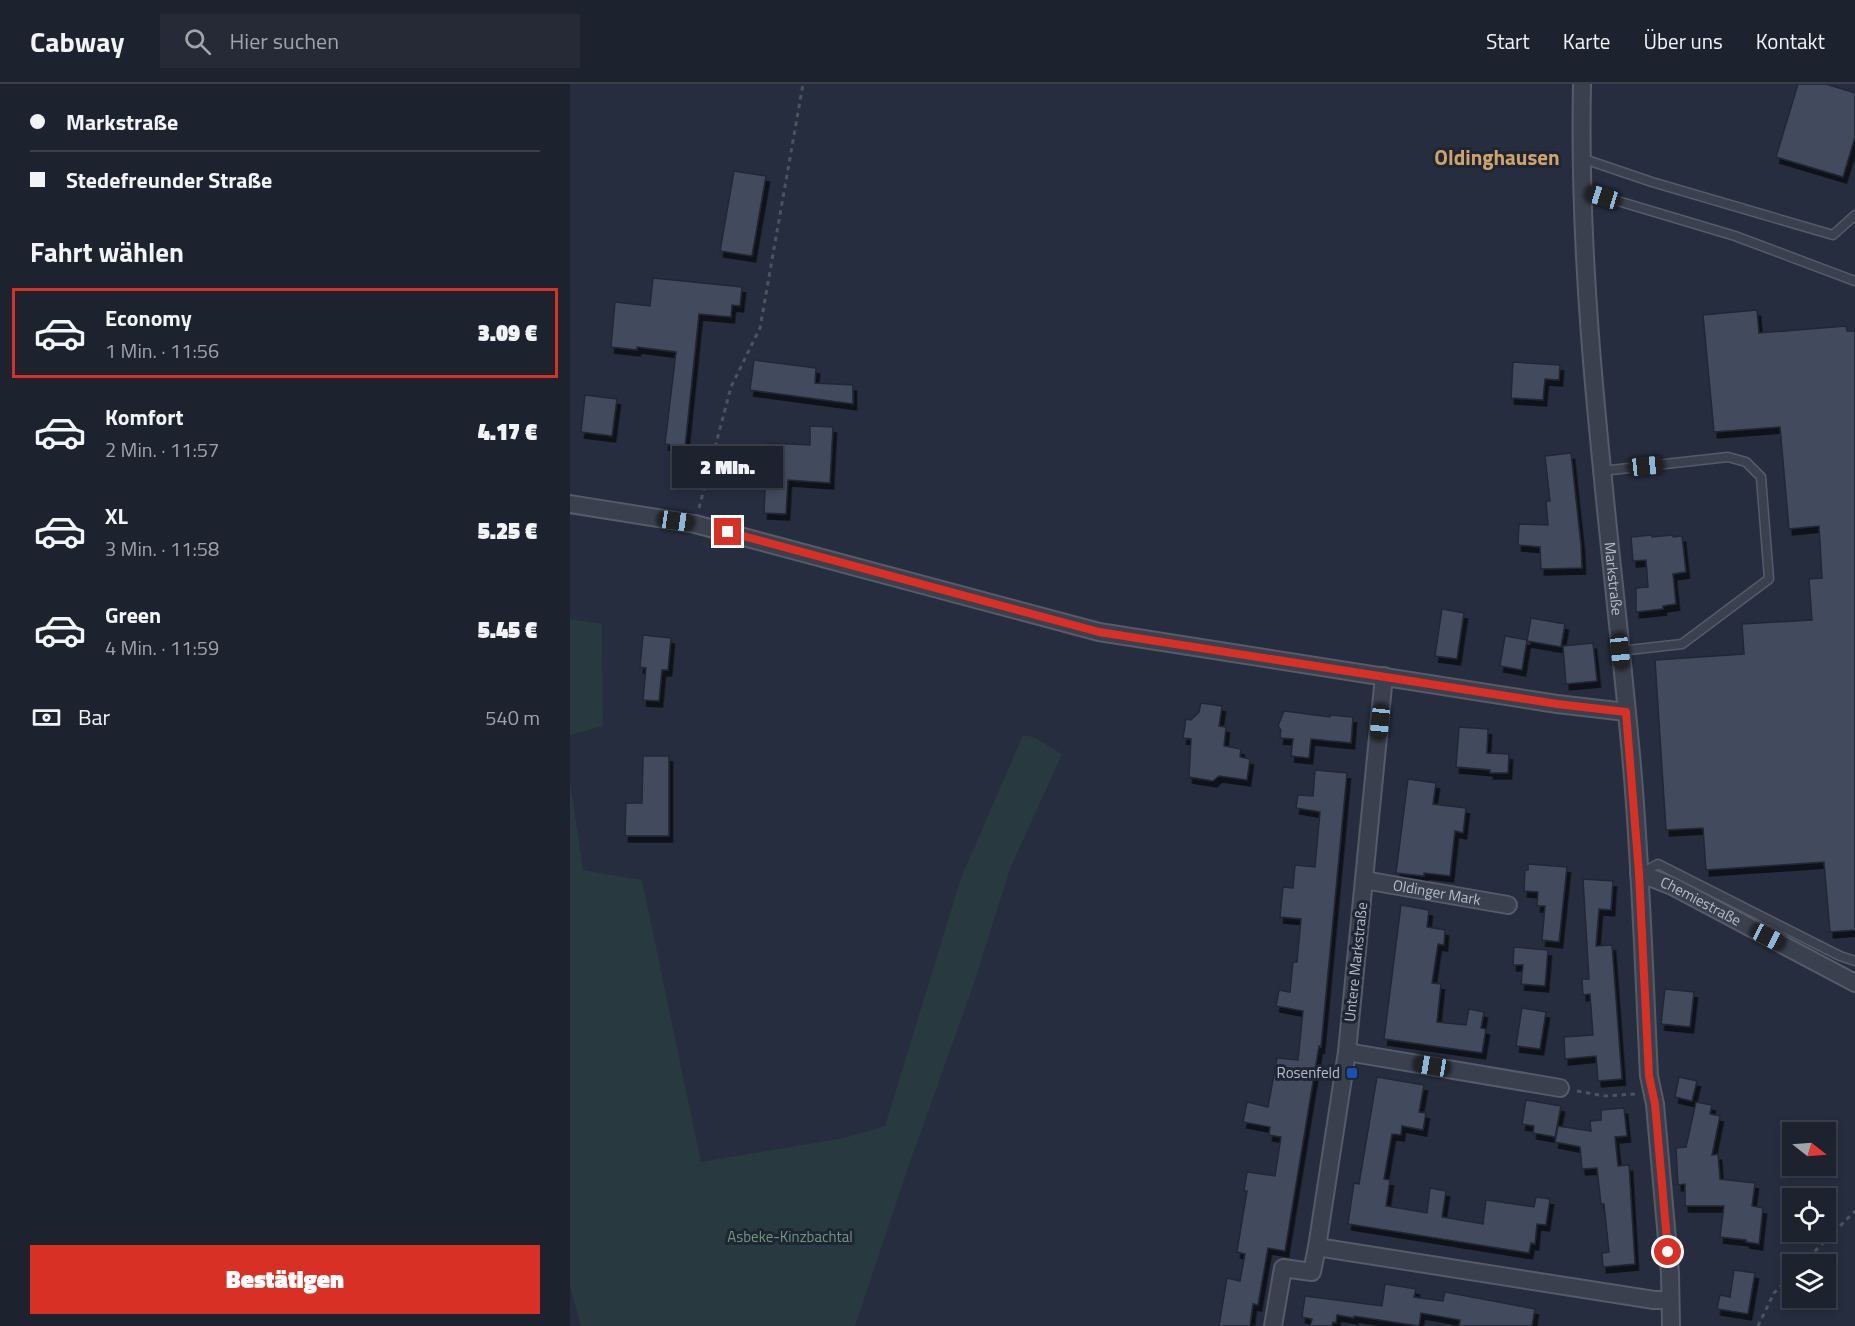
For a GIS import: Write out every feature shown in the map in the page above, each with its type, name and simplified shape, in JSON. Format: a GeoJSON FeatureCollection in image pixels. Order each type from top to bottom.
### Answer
{"type":"FeatureCollection","features":[{"type":"Feature","properties":{"kind":"street","name":"Markstraße"},"geometry":{"type":"LineString","coordinates":[[1582,84],[1581,190],[1602,471],[1626,712],[1639,873],[1649,1076],[1653,1093],[1670,1273],[1671,1326]]}},
{"type":"Feature","properties":{"kind":"street"},"geometry":{"type":"LineString","coordinates":[[570,504],[695,524],[1099,632],[1557,704],[1626,712]]}},
{"type":"Feature","properties":{"kind":"street","name":"Untere Markstraße"},"geometry":{"type":"LineString","coordinates":[[1273,1326],[1282,1268],[1312,1272],[1317,1246],[1347,1052],[1384,676]]}},
{"type":"Feature","properties":{"kind":"street","name":"Chemiestraße"},"geometry":{"type":"LineString","coordinates":[[1639,873],[1672,886],[1855,983]]}},
{"type":"Feature","properties":{"kind":"street","name":"Oldinger Mark"},"geometry":{"type":"LineString","coordinates":[[1364,880],[1508,905]]}},
{"type":"Feature","properties":{"kind":"street"},"geometry":{"type":"LineString","coordinates":[[1347,1052],[1560,1088]]}},
{"type":"Feature","properties":{"kind":"street"},"geometry":{"type":"LineString","coordinates":[[1317,1246],[1653,1300],[1669,1300]]}},
{"type":"Feature","properties":{"kind":"lane"},"geometry":{"type":"LineString","coordinates":[[1581,158],[1652,182],[1833,235],[1855,215]]}},
{"type":"Feature","properties":{"kind":"lane"},"geometry":{"type":"LineString","coordinates":[[1581,190],[1735,236],[1855,281]]}},
{"type":"Feature","properties":{"kind":"lane"},"geometry":{"type":"LineString","coordinates":[[1602,471],[1728,457],[1746,462],[1761,477],[1769,579],[1682,644],[1620,651]]}},
{"type":"Feature","properties":{"kind":"lane"},"geometry":{"type":"LineString","coordinates":[[1639,873],[1658,864],[1840,956],[1855,961]]}},
{"type":"Feature","properties":{"kind":"path"},"geometry":{"type":"LineString","coordinates":[[695,524],[731,387],[760,328],[803,84]]}},
{"type":"Feature","properties":{"kind":"path"},"geometry":{"type":"LineString","coordinates":[[1560,1088],[1605,1096],[1653,1093]]}},
{"type":"Feature","properties":{"kind":"path"},"geometry":{"type":"LineString","coordinates":[[1812,1254],[1855,1211]]}},
{"type":"Feature","properties":{"kind":"path"},"geometry":{"type":"LineString","coordinates":[[1758,1326],[1774,1293],[1782,1285]]}},
{"type":"Feature","properties":{"kind":"green space"},"geometry":{"type":"Polygon","coordinates":[[[570,619],[602,624],[603,726],[570,735],[570,619]]]}},
{"type":"Feature","properties":{"kind":"green space","name":"Asbeke-Kinzbachtal"},"geometry":{"type":"Polygon","coordinates":[[[1023,735],[1033,737],[1062,754],[1010,869],[973,986],[855,1326],[581,1326],[570,1286],[570,781],[583,870],[642,880],[701,1162],[844,1138],[885,1126],[961,878],[1023,735]]]}},
{"type":"Feature","properties":{"kind":"building"},"geometry":{"type":"Polygon","coordinates":[[[1798,84],[1826,84],[1855,93],[1855,137],[1843,177],[1776,157],[1798,84]]]}},
{"type":"Feature","properties":{"kind":"building"},"geometry":{"type":"Polygon","coordinates":[[[734,171],[766,176],[752,256],[720,251],[734,171]]]}},
{"type":"Feature","properties":{"kind":"building"},"geometry":{"type":"Polygon","coordinates":[[[653,278],[742,287],[740,306],[732,305],[731,317],[699,314],[685,447],[665,444],[676,352],[637,347],[637,350],[611,347],[615,302],[650,306],[653,278]]]}},
{"type":"Feature","properties":{"kind":"building"},"geometry":{"type":"Polygon","coordinates":[[[1757,310],[1759,333],[1846,326],[1847,331],[1855,331],[1855,930],[1830,932],[1824,862],[1706,870],[1703,828],[1666,830],[1655,660],[1744,654],[1742,624],[1812,620],[1809,579],[1822,578],[1819,526],[1789,529],[1780,427],[1714,432],[1703,315],[1757,310]]]}},
{"type":"Feature","properties":{"kind":"building"},"geometry":{"type":"Polygon","coordinates":[[[754,360],[816,368],[815,383],[853,385],[853,404],[750,390],[754,360]]]}},
{"type":"Feature","properties":{"kind":"building"},"geometry":{"type":"Polygon","coordinates":[[[1513,362],[1560,365],[1559,380],[1545,379],[1543,400],[1511,398],[1513,362]]]}},
{"type":"Feature","properties":{"kind":"building"},"geometry":{"type":"Polygon","coordinates":[[[585,395],[617,399],[612,436],[581,432],[585,395]]]}},
{"type":"Feature","properties":{"kind":"building"},"geometry":{"type":"Polygon","coordinates":[[[810,426],[833,427],[830,483],[788,480],[786,514],[764,513],[767,443],[810,445],[810,426]]]}},
{"type":"Feature","properties":{"kind":"building"},"geometry":{"type":"Polygon","coordinates":[[[1571,453],[1582,568],[1541,569],[1540,547],[1518,545],[1519,524],[1548,525],[1546,501],[1550,501],[1545,456],[1571,453]]]}},
{"type":"Feature","properties":{"kind":"building"},"geometry":{"type":"Polygon","coordinates":[[[1652,535],[1652,537],[1682,536],[1686,572],[1673,574],[1676,604],[1663,606],[1663,609],[1636,612],[1636,588],[1648,587],[1646,560],[1633,561],[1631,537],[1652,535]]]}},
{"type":"Feature","properties":{"kind":"building"},"geometry":{"type":"Polygon","coordinates":[[[1442,609],[1464,613],[1457,659],[1435,656],[1442,609]]]}},
{"type":"Feature","properties":{"kind":"building"},"geometry":{"type":"Polygon","coordinates":[[[1531,618],[1565,624],[1561,647],[1527,641],[1531,618]]]}},
{"type":"Feature","properties":{"kind":"building"},"geometry":{"type":"Polygon","coordinates":[[[643,635],[671,638],[668,670],[662,670],[659,701],[643,700],[646,668],[640,667],[643,635]]]}},
{"type":"Feature","properties":{"kind":"building"},"geometry":{"type":"Polygon","coordinates":[[[1505,636],[1527,640],[1522,670],[1500,666],[1505,636]]]}},
{"type":"Feature","properties":{"kind":"building"},"geometry":{"type":"Polygon","coordinates":[[[1593,643],[1597,681],[1566,684],[1563,646],[1593,643]]]}},
{"type":"Feature","properties":{"kind":"building"},"geometry":{"type":"Polygon","coordinates":[[[1201,703],[1222,706],[1219,726],[1226,727],[1224,746],[1241,749],[1240,757],[1250,759],[1247,780],[1219,776],[1213,781],[1189,777],[1191,739],[1183,738],[1186,719],[1191,720],[1199,712],[1201,703]]]}},
{"type":"Feature","properties":{"kind":"building"},"geometry":{"type":"Polygon","coordinates":[[[1284,711],[1330,717],[1330,715],[1353,717],[1351,743],[1311,739],[1309,758],[1291,756],[1293,739],[1280,738],[1281,730],[1278,726],[1284,711]]]}},
{"type":"Feature","properties":{"kind":"building"},"geometry":{"type":"Polygon","coordinates":[[[1459,727],[1488,729],[1487,753],[1509,754],[1508,773],[1490,773],[1490,770],[1456,767],[1459,727]]]}},
{"type":"Feature","properties":{"kind":"building"},"geometry":{"type":"Polygon","coordinates":[[[643,756],[669,756],[669,836],[625,836],[626,803],[642,803],[643,756]]]}},
{"type":"Feature","properties":{"kind":"building"},"geometry":{"type":"Polygon","coordinates":[[[1315,770],[1347,773],[1321,1047],[1319,1046],[1285,1251],[1268,1248],[1258,1305],[1253,1304],[1250,1326],[1219,1326],[1227,1278],[1240,1281],[1245,1254],[1237,1252],[1247,1191],[1244,1191],[1247,1172],[1275,1176],[1281,1137],[1269,1135],[1270,1127],[1243,1122],[1247,1102],[1268,1107],[1277,1058],[1298,1060],[1303,1011],[1276,1006],[1279,990],[1290,992],[1293,962],[1297,962],[1301,919],[1280,917],[1283,887],[1293,888],[1295,865],[1315,867],[1320,812],[1296,808],[1298,795],[1313,796],[1315,770]]]}},
{"type":"Feature","properties":{"kind":"building"},"geometry":{"type":"Polygon","coordinates":[[[1408,779],[1436,783],[1433,804],[1466,808],[1463,833],[1455,831],[1450,876],[1396,873],[1408,779]]]}},
{"type":"Feature","properties":{"kind":"building"},"geometry":{"type":"Polygon","coordinates":[[[1528,864],[1567,867],[1559,942],[1542,940],[1545,906],[1537,906],[1538,892],[1524,891],[1525,870],[1528,870],[1528,864]]]}},
{"type":"Feature","properties":{"kind":"building"},"geometry":{"type":"Polygon","coordinates":[[[1583,879],[1613,881],[1611,910],[1599,909],[1596,946],[1612,945],[1622,1079],[1598,1081],[1596,1056],[1565,1059],[1564,1037],[1593,1035],[1590,994],[1583,995],[1582,979],[1589,979],[1583,879]]]}},
{"type":"Feature","properties":{"kind":"building"},"geometry":{"type":"Polygon","coordinates":[[[1401,905],[1429,910],[1427,927],[1445,930],[1444,945],[1438,944],[1432,983],[1441,984],[1437,1022],[1466,1025],[1469,1009],[1484,1012],[1481,1028],[1486,1029],[1482,1053],[1384,1039],[1401,905]]]}},
{"type":"Feature","properties":{"kind":"building"},"geometry":{"type":"Polygon","coordinates":[[[1514,947],[1548,950],[1545,986],[1521,984],[1523,965],[1513,965],[1514,947]]]}},
{"type":"Feature","properties":{"kind":"building"},"geometry":{"type":"Polygon","coordinates":[[[1665,989],[1694,992],[1690,1027],[1661,1024],[1665,989]]]}},
{"type":"Feature","properties":{"kind":"building"},"geometry":{"type":"Polygon","coordinates":[[[1522,1008],[1546,1012],[1540,1049],[1516,1046],[1522,1008]]]}},
{"type":"Feature","properties":{"kind":"building"},"geometry":{"type":"Polygon","coordinates":[[[1377,1077],[1424,1085],[1419,1112],[1426,1113],[1423,1130],[1402,1126],[1401,1135],[1392,1134],[1384,1179],[1390,1180],[1386,1206],[1427,1213],[1430,1188],[1446,1191],[1442,1217],[1483,1224],[1486,1200],[1534,1207],[1536,1197],[1550,1199],[1546,1225],[1537,1224],[1535,1244],[1531,1243],[1529,1253],[1348,1224],[1354,1183],[1359,1184],[1377,1077]]]}},
{"type":"Feature","properties":{"kind":"building"},"geometry":{"type":"Polygon","coordinates":[[[1679,1077],[1697,1081],[1692,1101],[1675,1097],[1679,1077]]]}},
{"type":"Feature","properties":{"kind":"building"},"geometry":{"type":"Polygon","coordinates":[[[1526,1100],[1561,1106],[1555,1137],[1533,1133],[1534,1126],[1522,1124],[1526,1100]]]}},
{"type":"Feature","properties":{"kind":"building"},"geometry":{"type":"Polygon","coordinates":[[[1696,1102],[1712,1105],[1710,1114],[1720,1116],[1712,1155],[1718,1154],[1720,1179],[1755,1183],[1752,1206],[1763,1208],[1759,1244],[1720,1237],[1724,1206],[1685,1206],[1685,1184],[1678,1185],[1676,1148],[1686,1147],[1696,1102]]]}},
{"type":"Feature","properties":{"kind":"building"},"geometry":{"type":"Polygon","coordinates":[[[1624,1108],[1627,1136],[1615,1137],[1618,1166],[1629,1165],[1635,1264],[1603,1267],[1602,1253],[1609,1252],[1604,1204],[1601,1204],[1597,1168],[1582,1169],[1580,1147],[1555,1142],[1558,1126],[1591,1131],[1590,1121],[1601,1120],[1601,1110],[1624,1108]]]}},
{"type":"Feature","properties":{"kind":"building"},"geometry":{"type":"Polygon","coordinates":[[[1734,1270],[1755,1273],[1748,1314],[1717,1309],[1720,1295],[1730,1297],[1734,1270]]]}},
{"type":"Feature","properties":{"kind":"building"},"geometry":{"type":"Polygon","coordinates":[[[1385,1284],[1416,1289],[1414,1297],[1443,1301],[1445,1292],[1535,1309],[1532,1326],[1459,1326],[1460,1320],[1421,1313],[1419,1326],[1337,1315],[1336,1323],[1333,1322],[1332,1326],[1310,1326],[1312,1319],[1302,1317],[1305,1296],[1382,1306],[1385,1284]]]}},
{"type":"Feature","properties":{"kind":"place","name":"Rosenfeld"},"geometry":{"type":"Point","coordinates":[1352,1073]}},
{"type":"Feature","properties":{"kind":"district","name":"Oldinghausen"},"geometry":{"type":"Point","coordinates":[1497,158]}},
{"type":"Feature","properties":{"kind":"route"},"geometry":{"type":"LineString","coordinates":[[728,532],[1099,632],[1557,704],[1626,712],[1639,873],[1649,1076],[1655,1104],[1668,1252]]}}]}
